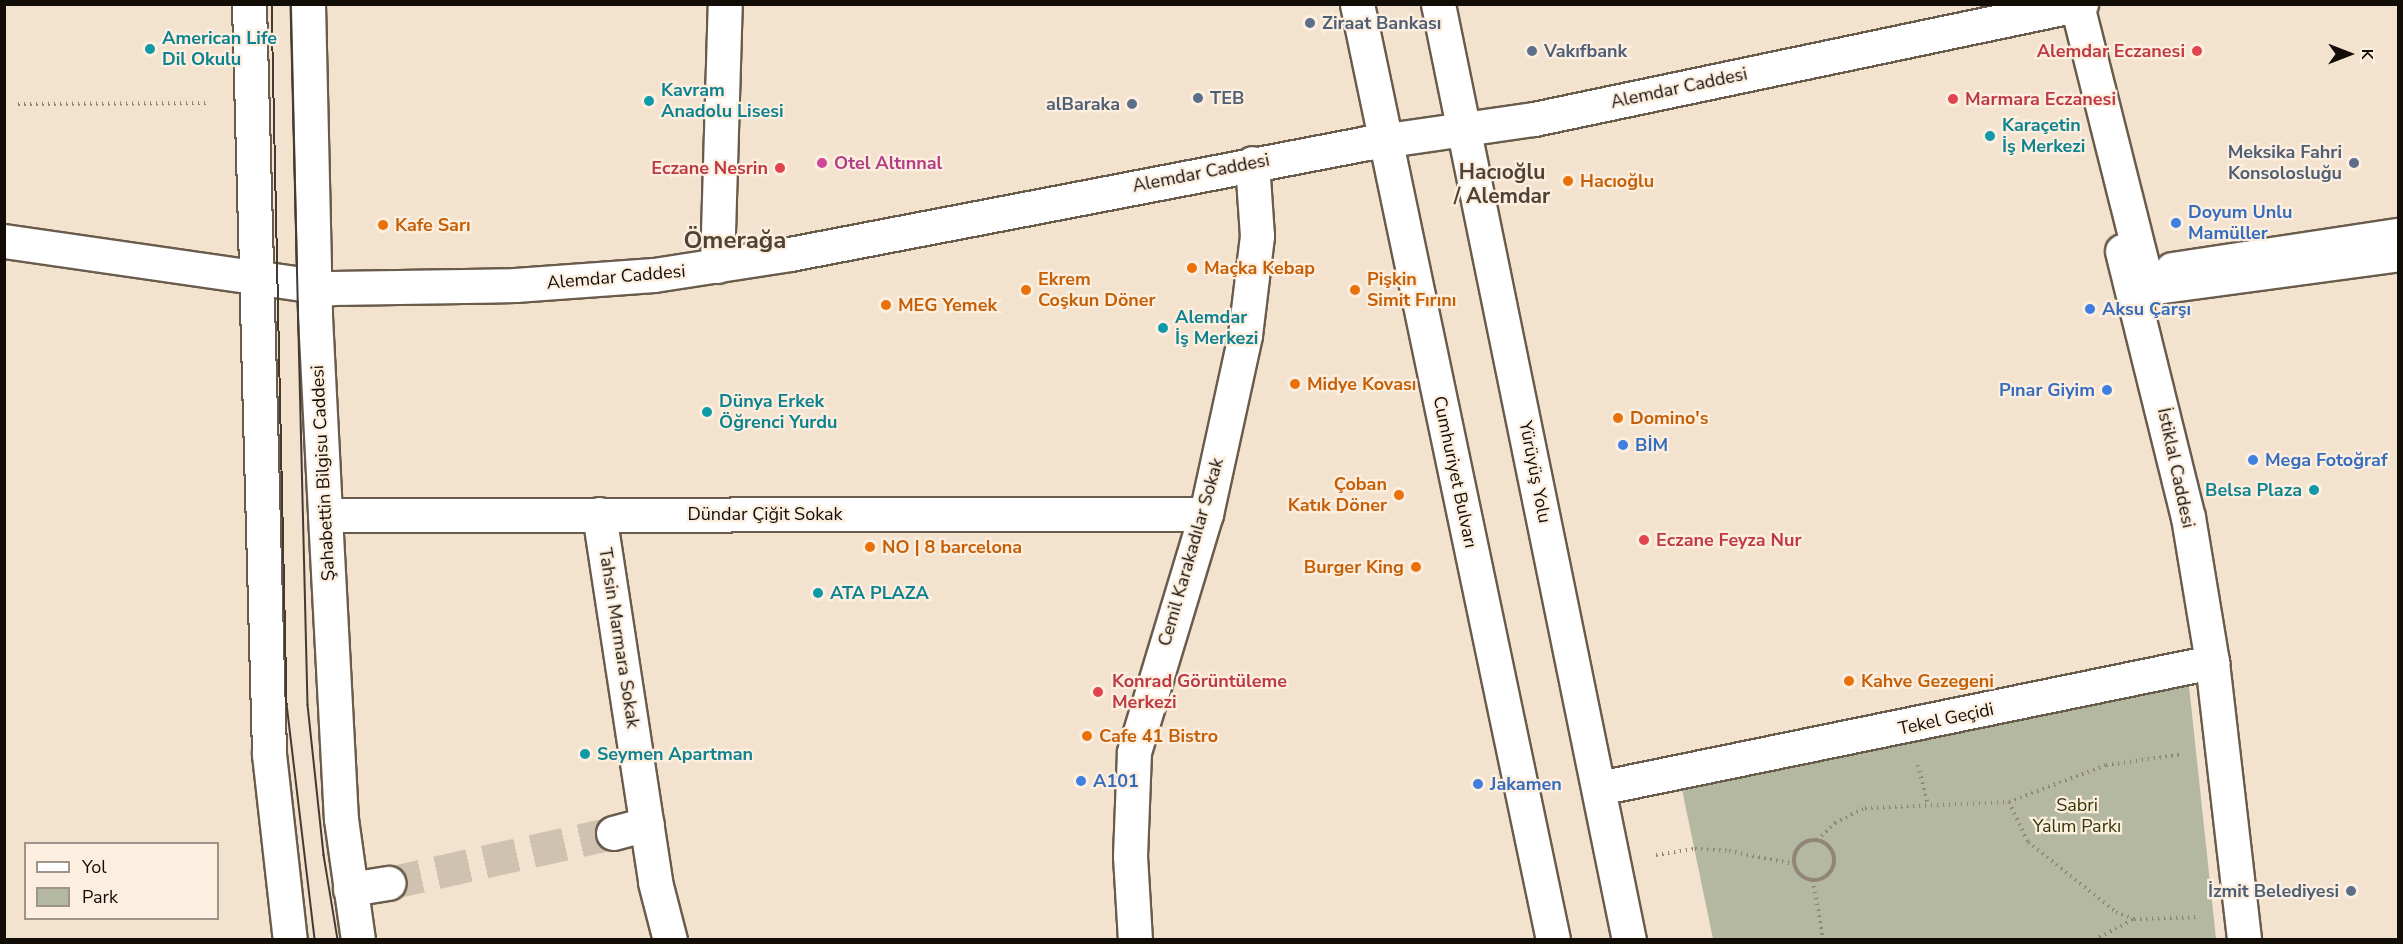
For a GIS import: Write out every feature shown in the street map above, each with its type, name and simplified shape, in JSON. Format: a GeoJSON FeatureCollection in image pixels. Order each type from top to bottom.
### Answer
{"type":"FeatureCollection","features":[{"type":"Feature","properties":{"kind":"street"},"geometry":{"type":"LineString","coordinates":[[249,4],[254,279],[269,754],[290,939]]}},
{"type":"Feature","properties":{"kind":"street","name":"Şahabettin Bilgisu Caddesi"},"geometry":{"type":"LineString","coordinates":[[308,4],[314,286],[341,819],[358,939]]}},
{"type":"Feature","properties":{"kind":"street"},"geometry":{"type":"LineString","coordinates":[[717,266],[725,4]]}},
{"type":"Feature","properties":{"kind":"street","name":"Cumhuriyet Bulvarı"},"geometry":{"type":"LineString","coordinates":[[1357,4],[1553,939]]}},
{"type":"Feature","properties":{"kind":"street","name":"Yürüyüş Yolu"},"geometry":{"type":"LineString","coordinates":[[1438,4],[1629,939]]}},
{"type":"Feature","properties":{"kind":"street","name":"Alemdar Caddesi"},"geometry":{"type":"LineString","coordinates":[[4,241],[314,286],[515,285],[717,266],[1252,163],[1386,140],[1534,119],[2071,5]]}},
{"type":"Feature","properties":{"kind":"street","name":"İstiklal Caddesi"},"geometry":{"type":"LineString","coordinates":[[2071,5],[2136,274],[2188,517],[2212,662],[2244,939]]}},
{"type":"Feature","properties":{"kind":"street","name":"Cemil Karakadılar Sokak"},"geometry":{"type":"LineString","coordinates":[[1135,939],[1130,856],[1134,752],[1206,514],[1245,335],[1257,236],[1252,163]]}},
{"type":"Feature","properties":{"kind":"street"},"geometry":{"type":"LineString","coordinates":[[2136,274],[2398,235]]}},
{"type":"Feature","properties":{"kind":"street"},"geometry":{"type":"LineString","coordinates":[[2136,274],[2148,288],[2398,254]]}},
{"type":"Feature","properties":{"kind":"street","name":"Tahsin Marmara Sokak"},"geometry":{"type":"LineString","coordinates":[[599,514],[647,824],[670,939]]}},
{"type":"Feature","properties":{"kind":"street","name":"Dündar Çiğit Sokak"},"geometry":{"type":"LineString","coordinates":[[325,515],[1206,514]]}},
{"type":"Feature","properties":{"kind":"street","name":"Tekel Geçidi"},"geometry":{"type":"LineString","coordinates":[[1599,788],[2212,662]]}},
{"type":"Feature","properties":{"kind":"street"},"geometry":{"type":"LineString","coordinates":[[613,833],[647,824]]}},
{"type":"Feature","properties":{"kind":"street"},"geometry":{"type":"LineString","coordinates":[[350,889],[389,883]]}},
{"type":"Feature","properties":{"kind":"path"},"geometry":{"type":"LineString","coordinates":[[18,104],[251,103]]}},
{"type":"Feature","properties":{"kind":"path"},"geometry":{"type":"LineString","coordinates":[[1794,864],[1799,846],[1817,840],[1836,823],[1865,808],[2009,802],[2106,765],[2185,754]]}},
{"type":"Feature","properties":{"kind":"path"},"geometry":{"type":"LineString","coordinates":[[2009,802],[2028,842],[2116,912],[2134,919],[2202,916]]}},
{"type":"Feature","properties":{"kind":"path"},"geometry":{"type":"LineString","coordinates":[[1695,849],[1729,851],[1794,864],[1801,875],[1813,880],[1826,876],[1834,859],[1829,847],[1817,840]]}},
{"type":"Feature","properties":{"kind":"path"},"geometry":{"type":"LineString","coordinates":[[1813,880],[1823,939]]}},
{"type":"Feature","properties":{"kind":"path"},"geometry":{"type":"LineString","coordinates":[[2094,939],[2134,919]]}},
{"type":"Feature","properties":{"kind":"green space","name":"Sabri Yalım Parkı"},"geometry":{"type":"Polygon","coordinates":[[[2187,667],[2216,939],[1713,939],[1678,770],[2187,667]]]}},
{"type":"Feature","properties":{"kind":"tunnel"},"geometry":{"type":"LineString","coordinates":[[389,883],[613,833]]}},
{"type":"Feature","properties":{"kind":"tram line"},"geometry":{"type":"LineString","coordinates":[[272,4],[287,704],[315,940]]}},
{"type":"Feature","properties":{"kind":"tram line"},"geometry":{"type":"LineString","coordinates":[[291,4],[308,705],[324,855],[338,940]]}},
{"type":"Feature","properties":{"kind":"place","name":"Ziraat Bankası"},"geometry":{"type":"Point","coordinates":[1310,23]}},
{"type":"Feature","properties":{"kind":"place","name":"American Life Dil Okulu"},"geometry":{"type":"Point","coordinates":[150,49]}},
{"type":"Feature","properties":{"kind":"place","name":"Vakıfbank"},"geometry":{"type":"Point","coordinates":[1532,51]}},
{"type":"Feature","properties":{"kind":"place","name":"Alemdar Eczanesi"},"geometry":{"type":"Point","coordinates":[2197,51]}},
{"type":"Feature","properties":{"kind":"place","name":"TEB"},"geometry":{"type":"Point","coordinates":[1198,98]}},
{"type":"Feature","properties":{"kind":"place","name":"Marmara Eczanesi"},"geometry":{"type":"Point","coordinates":[1953,99]}},
{"type":"Feature","properties":{"kind":"place","name":"Kavram Anadolu Lisesi"},"geometry":{"type":"Point","coordinates":[649,101]}},
{"type":"Feature","properties":{"kind":"place","name":"alBaraka"},"geometry":{"type":"Point","coordinates":[1132,104]}},
{"type":"Feature","properties":{"kind":"place","name":"Karaçetin İş Merkezi"},"geometry":{"type":"Point","coordinates":[1990,136]}},
{"type":"Feature","properties":{"kind":"place","name":"Otel Altınnal"},"geometry":{"type":"Point","coordinates":[822,163]}},
{"type":"Feature","properties":{"kind":"place","name":"Meksika Fahri Konsolosluğu"},"geometry":{"type":"Point","coordinates":[2354,163]}},
{"type":"Feature","properties":{"kind":"place","name":"Eczane Nesrin"},"geometry":{"type":"Point","coordinates":[780,168]}},
{"type":"Feature","properties":{"kind":"place","name":"Hacıoğlu"},"geometry":{"type":"Point","coordinates":[1568,181]}},
{"type":"Feature","properties":{"kind":"place","name":"Doyum Unlu Mamüller"},"geometry":{"type":"Point","coordinates":[2176,223]}},
{"type":"Feature","properties":{"kind":"place","name":"Kafe Sarı"},"geometry":{"type":"Point","coordinates":[383,225]}},
{"type":"Feature","properties":{"kind":"place","name":"Maçka Kebap"},"geometry":{"type":"Point","coordinates":[1192,268]}},
{"type":"Feature","properties":{"kind":"place","name":"Ekrem Coşkun Döner"},"geometry":{"type":"Point","coordinates":[1026,290]}},
{"type":"Feature","properties":{"kind":"place","name":"Pişkin Simit Fırını"},"geometry":{"type":"Point","coordinates":[1355,290]}},
{"type":"Feature","properties":{"kind":"place","name":"MEG Yemek"},"geometry":{"type":"Point","coordinates":[886,305]}},
{"type":"Feature","properties":{"kind":"place","name":"Aksu Çarşı"},"geometry":{"type":"Point","coordinates":[2090,309]}},
{"type":"Feature","properties":{"kind":"place","name":"Alemdar İş Merkezi"},"geometry":{"type":"Point","coordinates":[1163,328]}},
{"type":"Feature","properties":{"kind":"place","name":"Midye Kovası"},"geometry":{"type":"Point","coordinates":[1295,384]}},
{"type":"Feature","properties":{"kind":"place","name":"Pınar Giyim"},"geometry":{"type":"Point","coordinates":[2107,390]}},
{"type":"Feature","properties":{"kind":"place","name":"Dünya Erkek Öğrenci Yurdu"},"geometry":{"type":"Point","coordinates":[707,412]}},
{"type":"Feature","properties":{"kind":"place","name":"Domino's"},"geometry":{"type":"Point","coordinates":[1618,418]}},
{"type":"Feature","properties":{"kind":"place","name":"BİM"},"geometry":{"type":"Point","coordinates":[1623,445]}},
{"type":"Feature","properties":{"kind":"place","name":"Mega Fotoğraf"},"geometry":{"type":"Point","coordinates":[2253,460]}},
{"type":"Feature","properties":{"kind":"place","name":"Belsa Plaza"},"geometry":{"type":"Point","coordinates":[2314,490]}},
{"type":"Feature","properties":{"kind":"place","name":"Çoban Katık Döner"},"geometry":{"type":"Point","coordinates":[1399,495]}},
{"type":"Feature","properties":{"kind":"place","name":"Eczane Feyza Nur"},"geometry":{"type":"Point","coordinates":[1644,540]}},
{"type":"Feature","properties":{"kind":"place","name":"NO | 8 barcelona"},"geometry":{"type":"Point","coordinates":[870,547]}},
{"type":"Feature","properties":{"kind":"place","name":"Burger King"},"geometry":{"type":"Point","coordinates":[1416,567]}},
{"type":"Feature","properties":{"kind":"place","name":"ATA PLAZA"},"geometry":{"type":"Point","coordinates":[818,593]}},
{"type":"Feature","properties":{"kind":"place","name":"Kahve Gezegeni"},"geometry":{"type":"Point","coordinates":[1849,681]}},
{"type":"Feature","properties":{"kind":"place","name":"Konrad Görüntüleme Merkezi"},"geometry":{"type":"Point","coordinates":[1098,692]}},
{"type":"Feature","properties":{"kind":"place","name":"Cafe 41 Bistro"},"geometry":{"type":"Point","coordinates":[1087,736]}},
{"type":"Feature","properties":{"kind":"place","name":"Seymen Apartman"},"geometry":{"type":"Point","coordinates":[585,754]}},
{"type":"Feature","properties":{"kind":"place","name":"A101"},"geometry":{"type":"Point","coordinates":[1081,781]}},
{"type":"Feature","properties":{"kind":"place","name":"Jakamen"},"geometry":{"type":"Point","coordinates":[1478,784]}},
{"type":"Feature","properties":{"kind":"place","name":"İzmit Belediyesi"},"geometry":{"type":"Point","coordinates":[2351,891]}},
{"type":"Feature","properties":{"kind":"district","name":"Hacıoğlu / Alemdar"},"geometry":{"type":"Point","coordinates":[1502,184]}},
{"type":"Feature","properties":{"kind":"district","name":"Ömerağa"},"geometry":{"type":"Point","coordinates":[735,241]}}]}
